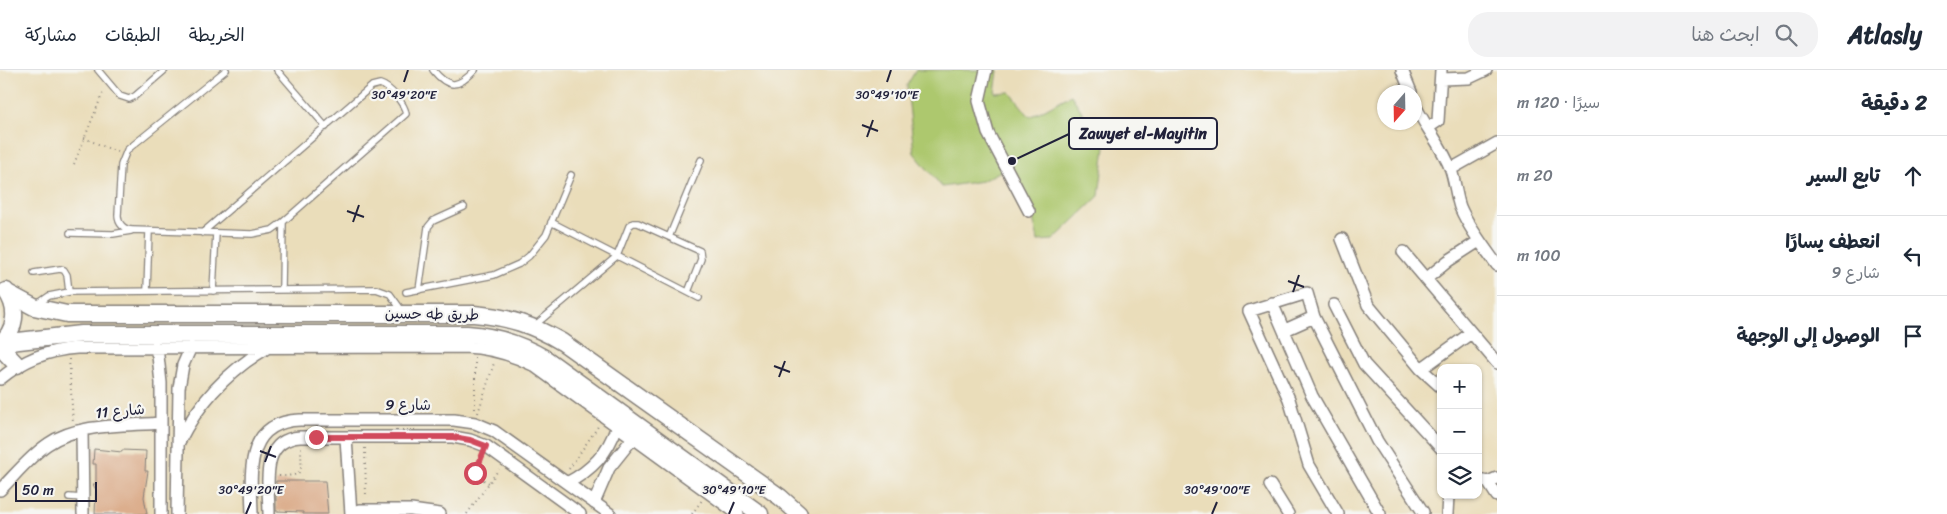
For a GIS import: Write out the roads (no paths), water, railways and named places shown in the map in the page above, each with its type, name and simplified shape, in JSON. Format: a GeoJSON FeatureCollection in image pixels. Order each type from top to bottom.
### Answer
{"type":"FeatureCollection","features":[{"type":"Feature","properties":{"kind":"main road","name":"طريق طه حسين"},"geometry":{"type":"LineString","coordinates":[[4,289],[34,307],[56,313],[474,314],[493,316],[534,327],[562,342],[780,497],[799,514]]}},
{"type":"Feature","properties":{"kind":"main road"},"geometry":{"type":"LineString","coordinates":[[4,289],[14,307],[14,323],[11,331],[0,345],[17,365]]}},
{"type":"Feature","properties":{"kind":"main road"},"geometry":{"type":"LineString","coordinates":[[56,313],[56,336]]}},
{"type":"Feature","properties":{"kind":"main road","name":"طريق طه حسين"},"geometry":{"type":"LineString","coordinates":[[0,345],[56,336],[109,341],[267,341],[467,334],[490,337],[514,343],[536,353],[640,438],[760,514]]}},
{"type":"Feature","properties":{"kind":"street"},"geometry":{"type":"LineString","coordinates":[[986,70],[979,101],[988,133],[1029,211]]}},
{"type":"Feature","properties":{"kind":"street"},"geometry":{"type":"LineString","coordinates":[[1402,70],[1408,85]]}},
{"type":"Feature","properties":{"kind":"street"},"geometry":{"type":"LineString","coordinates":[[1429,127],[1438,121],[1441,74],[1469,78],[1486,70]]}},
{"type":"Feature","properties":{"kind":"street"},"geometry":{"type":"LineString","coordinates":[[1422,119],[1429,127],[1451,169],[1460,207],[1479,241],[1497,265]]}},
{"type":"Feature","properties":{"kind":"street"},"geometry":{"type":"LineString","coordinates":[[1451,169],[1497,143]]}},
{"type":"Feature","properties":{"kind":"street"},"geometry":{"type":"LineString","coordinates":[[1342,239],[1368,304],[1421,369],[1437,383]]}},
{"type":"Feature","properties":{"kind":"street"},"geometry":{"type":"LineString","coordinates":[[1426,279],[1448,261],[1479,241]]}},
{"type":"Feature","properties":{"kind":"street"},"geometry":{"type":"LineString","coordinates":[[1403,252],[1497,363]]}},
{"type":"Feature","properties":{"kind":"street"},"geometry":{"type":"LineString","coordinates":[[1338,514],[1309,465],[1289,399],[1249,311],[1307,293],[1314,317],[1377,440],[1424,512]]}},
{"type":"Feature","properties":{"kind":"street"},"geometry":{"type":"LineString","coordinates":[[1272,303],[1312,396],[1380,514]]}},
{"type":"Feature","properties":{"kind":"street"},"geometry":{"type":"LineString","coordinates":[[1334,305],[1364,364],[1437,444]]}},
{"type":"Feature","properties":{"kind":"street"},"geometry":{"type":"LineString","coordinates":[[1285,330],[1314,317]]}},
{"type":"Feature","properties":{"kind":"street"},"geometry":{"type":"LineString","coordinates":[[1421,369],[1471,333]]}},
{"type":"Feature","properties":{"kind":"street"},"geometry":{"type":"LineString","coordinates":[[0,379],[17,365],[47,353],[109,341],[155,348],[267,341],[475,348],[497,351],[533,365],[584,394],[604,417],[640,438],[707,492],[738,514]]}},
{"type":"Feature","properties":{"kind":"street"},"geometry":{"type":"LineString","coordinates":[[178,446],[194,416],[214,389],[267,341]]}},
{"type":"Feature","properties":{"kind":"street"},"geometry":{"type":"LineString","coordinates":[[177,514],[178,400],[183,365],[191,347]]}},
{"type":"Feature","properties":{"kind":"street"},"geometry":{"type":"LineString","coordinates":[[155,348],[160,370],[161,514]]}},
{"type":"Feature","properties":{"kind":"street"},"geometry":{"type":"LineString","coordinates":[[161,400],[178,400]]}},
{"type":"Feature","properties":{"kind":"street","name":"شارع 9"},"geometry":{"type":"LineString","coordinates":[[252,511],[252,457],[264,435],[277,425],[292,420],[454,420],[475,423],[503,436],[610,514]]}},
{"type":"Feature","properties":{"kind":"street"},"geometry":{"type":"LineString","coordinates":[[415,420],[416,437]]}},
{"type":"Feature","properties":{"kind":"street","name":"شارع 11"},"geometry":{"type":"LineString","coordinates":[[0,490],[47,444],[78,431],[161,423]]}},
{"type":"Feature","properties":{"kind":"street"},"geometry":{"type":"LineString","coordinates":[[565,481],[586,472],[598,460],[608,446],[617,426]]}},
{"type":"Feature","properties":{"kind":"street","name":"شارع 11"},"geometry":{"type":"LineString","coordinates":[[78,431],[83,514]]}},
{"type":"Feature","properties":{"kind":"street"},"geometry":{"type":"LineString","coordinates":[[252,511],[269,511],[269,461],[277,447],[290,439],[300,437],[416,437],[462,438],[486,446],[580,514]]}},
{"type":"Feature","properties":{"kind":"street"},"geometry":{"type":"LineString","coordinates":[[346,438],[352,514],[360,510],[411,510],[440,514]]}},
{"type":"Feature","properties":{"kind":"street"},"geometry":{"type":"LineString","coordinates":[[594,503],[609,468],[640,438]]}},
{"type":"Feature","properties":{"kind":"street"},"geometry":{"type":"LineString","coordinates":[[1488,480],[1497,496]]}},
{"type":"Feature","properties":{"kind":"street"},"geometry":{"type":"LineString","coordinates":[[1270,485],[1288,514]]}},
{"type":"Feature","properties":{"kind":"street"},"geometry":{"type":"LineString","coordinates":[[1447,514],[1448,499]]}},
{"type":"Feature","properties":{"kind":"lane"},"geometry":{"type":"LineString","coordinates":[[98,70],[120,96],[129,99],[165,70]]}},
{"type":"Feature","properties":{"kind":"lane"},"geometry":{"type":"LineString","coordinates":[[202,233],[376,84],[387,87],[406,112],[403,119],[272,230],[259,234],[202,233],[133,230],[122,226],[118,219],[120,170],[124,155],[130,146],[226,70]]}},
{"type":"Feature","properties":{"kind":"lane"},"geometry":{"type":"LineString","coordinates":[[277,70],[326,127]]}},
{"type":"Feature","properties":{"kind":"lane"},"geometry":{"type":"LineString","coordinates":[[433,70],[443,81],[453,84],[463,82],[475,70]]}},
{"type":"Feature","properties":{"kind":"lane"},"geometry":{"type":"LineString","coordinates":[[668,237],[701,160]]}},
{"type":"Feature","properties":{"kind":"lane"},"geometry":{"type":"LineString","coordinates":[[406,292],[494,275],[507,271],[529,256],[546,235],[571,175]]}},
{"type":"Feature","properties":{"kind":"lane"},"geometry":{"type":"LineString","coordinates":[[419,290],[428,226],[433,221],[464,207]]}},
{"type":"Feature","properties":{"kind":"lane"},"geometry":{"type":"LineString","coordinates":[[282,290],[283,222]]}},
{"type":"Feature","properties":{"kind":"lane"},"geometry":{"type":"LineString","coordinates":[[551,222],[699,298]]}},
{"type":"Feature","properties":{"kind":"lane"},"geometry":{"type":"LineString","coordinates":[[534,327],[617,256],[629,226],[633,223],[638,223],[696,249],[701,254],[688,292]]}},
{"type":"Feature","properties":{"kind":"lane"},"geometry":{"type":"LineString","coordinates":[[70,233],[120,234],[133,230]]}},
{"type":"Feature","properties":{"kind":"lane"},"geometry":{"type":"LineString","coordinates":[[147,291],[150,231]]}},
{"type":"Feature","properties":{"kind":"lane"},"geometry":{"type":"LineString","coordinates":[[213,291],[216,233]]}},
{"type":"Feature","properties":{"kind":"lane"},"geometry":{"type":"LineString","coordinates":[[34,272],[64,270],[67,275],[69,292]]}},
{"type":"Feature","properties":{"kind":"lane"},"geometry":{"type":"LineString","coordinates":[[34,307],[49,296],[69,292],[381,290],[394,297],[404,314]]}},
{"type":"Feature","properties":{"kind":"lane"},"geometry":{"type":"LineString","coordinates":[[69,497],[83,498]]}},
{"type":"Feature","properties":{"kind":"place","name":"Zawyet el-Mayitin"},"geometry":{"type":"Point","coordinates":[1012,161]}}]}
